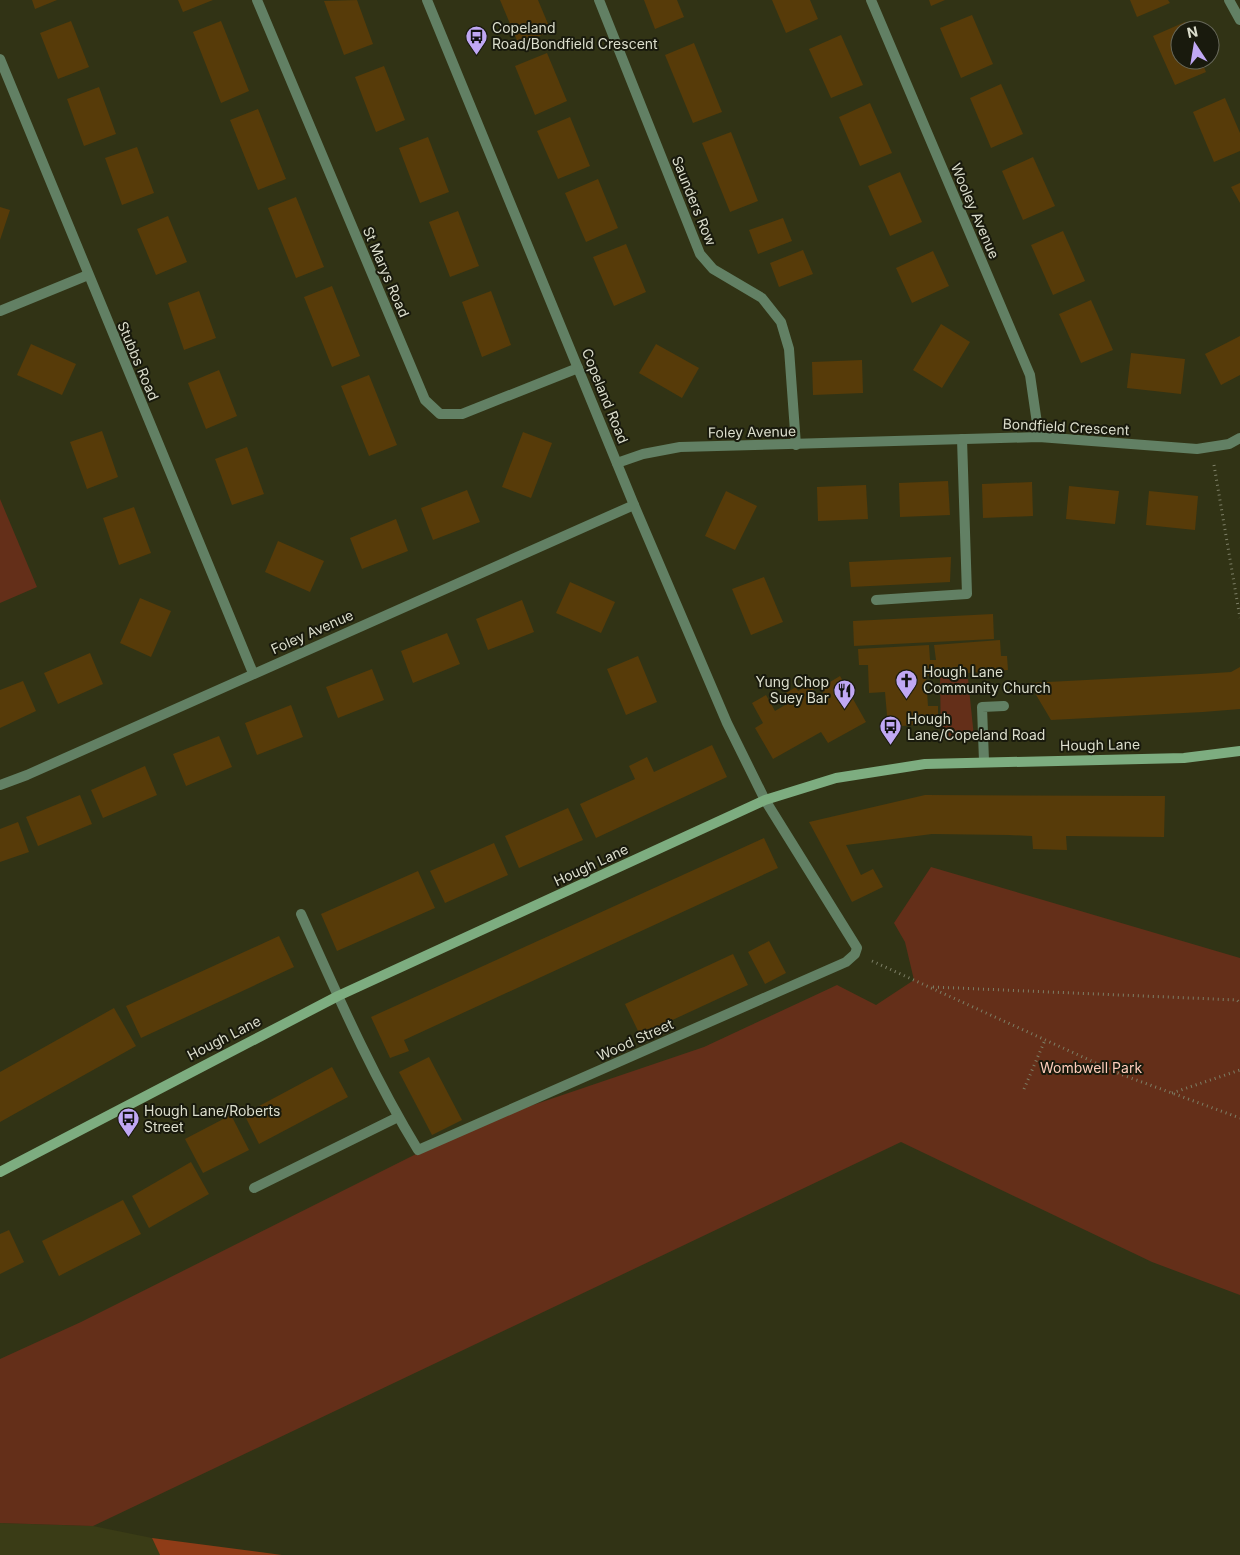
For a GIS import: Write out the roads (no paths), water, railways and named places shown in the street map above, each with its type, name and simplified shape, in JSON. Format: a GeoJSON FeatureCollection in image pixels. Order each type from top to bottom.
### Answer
{"type":"FeatureCollection","features":[{"type":"Feature","properties":{"kind":"main road","name":"Hough Lane"},"geometry":{"type":"LineString","coordinates":[[0,1172],[338,996],[765,800],[836,778],[925,764],[1184,758],[1240,751]]}},
{"type":"Feature","properties":{"kind":"street","name":"St Marys Road"},"geometry":{"type":"LineString","coordinates":[[257,0],[425,400],[440,414],[462,414],[578,368]]}},
{"type":"Feature","properties":{"kind":"street","name":"Copeland Road"},"geometry":{"type":"LineString","coordinates":[[427,0],[634,504],[727,723],[765,800]]}},
{"type":"Feature","properties":{"kind":"street","name":"Saunders Row"},"geometry":{"type":"LineString","coordinates":[[599,0],[700,254],[713,269],[762,298],[781,322],[788,350],[796,445]]}},
{"type":"Feature","properties":{"kind":"street","name":"Wooley Avenue"},"geometry":{"type":"LineString","coordinates":[[871,0],[1030,375],[1038,437]]}},
{"type":"Feature","properties":{"kind":"street"},"geometry":{"type":"LineString","coordinates":[[1230,0],[1240,20]]}},
{"type":"Feature","properties":{"kind":"street","name":"Stubbs Road"},"geometry":{"type":"LineString","coordinates":[[0,59],[253,674]]}},
{"type":"Feature","properties":{"kind":"street"},"geometry":{"type":"LineString","coordinates":[[0,311],[88,275]]}},
{"type":"Feature","properties":{"kind":"street","name":"Bondfield Crescent"},"geometry":{"type":"LineString","coordinates":[[890,440],[1038,437],[1197,449],[1229,444],[1240,438]]}},
{"type":"Feature","properties":{"kind":"street"},"geometry":{"type":"LineString","coordinates":[[876,600],[967,594],[962,438]]}},
{"type":"Feature","properties":{"kind":"street","name":"Foley Avenue"},"geometry":{"type":"LineString","coordinates":[[617,463],[643,454],[680,447],[796,445],[890,440]]}},
{"type":"Feature","properties":{"kind":"street","name":"Foley Avenue"},"geometry":{"type":"LineString","coordinates":[[0,785],[27,776],[634,504]]}},
{"type":"Feature","properties":{"kind":"street"},"geometry":{"type":"LineString","coordinates":[[984,762],[982,707],[1004,706]]}},
{"type":"Feature","properties":{"kind":"street","name":"Wood Street"},"geometry":{"type":"LineString","coordinates":[[301,914],[338,996],[398,1117],[418,1150],[846,962],[855,954],[856,948],[765,800]]}},
{"type":"Feature","properties":{"kind":"street"},"geometry":{"type":"LineString","coordinates":[[254,1188],[398,1117]]}},
{"type":"Feature","properties":{"kind":"place","name":"Copeland Road/Bondfield Crescent"},"geometry":{"type":"Point","coordinates":[476,55]}},
{"type":"Feature","properties":{"kind":"place","name":"Hough Lane Community Church"},"geometry":{"type":"Point","coordinates":[907,699]}},
{"type":"Feature","properties":{"kind":"place","name":"Yung Chop Suey Bar"},"geometry":{"type":"Point","coordinates":[845,709]}},
{"type":"Feature","properties":{"kind":"place","name":"Hough Lane/Copeland Road"},"geometry":{"type":"Point","coordinates":[891,746]}},
{"type":"Feature","properties":{"kind":"place","name":"Hough Lane/Roberts Street"},"geometry":{"type":"Point","coordinates":[128,1138]}},
{"type":"Feature","properties":{"kind":"park label","name":"Wombwell Park"},"geometry":{"type":"Point","coordinates":[1091,1068]}}]}
